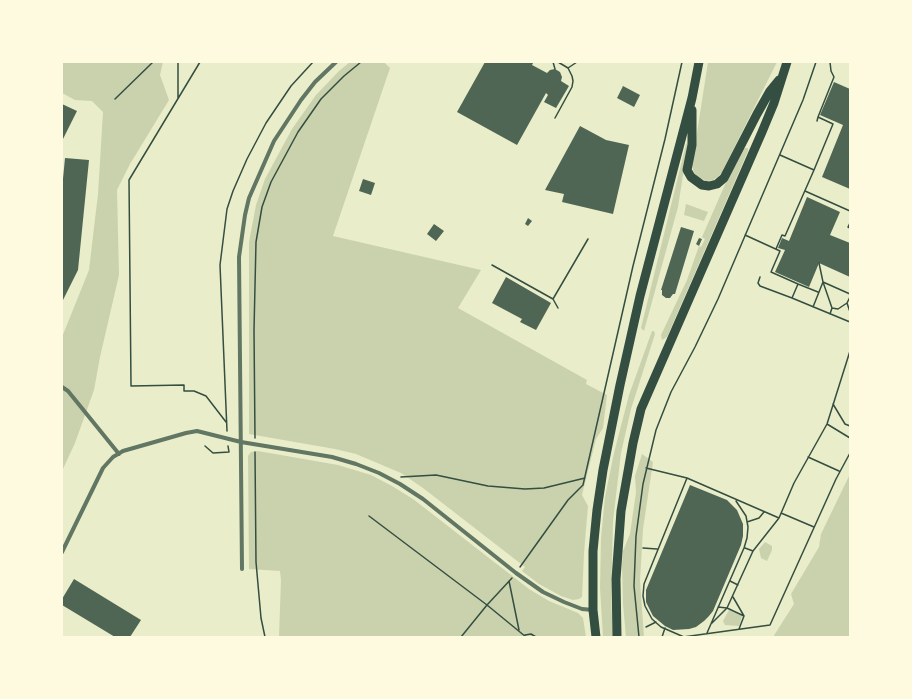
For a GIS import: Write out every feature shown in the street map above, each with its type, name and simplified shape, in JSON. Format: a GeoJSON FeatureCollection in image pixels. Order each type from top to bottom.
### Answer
{"type":"FeatureCollection","features":[{"type":"Feature","properties":{"kind":"main road"},"geometry":{"type":"LineString","coordinates":[[596,637],[593,610],[592,551],[603,470],[640,296],[692,98],[699,62]]}},
{"type":"Feature","properties":{"kind":"main road"},"geometry":{"type":"LineString","coordinates":[[617,637],[616,579],[620,511],[641,409],[762,132],[787,62]]}},
{"type":"Feature","properties":{"kind":"main road"},"geometry":{"type":"LineString","coordinates":[[692,98],[692,145],[688,170],[691,177],[702,185],[710,186],[717,184],[724,178],[770,91],[783,74]]}},
{"type":"Feature","properties":{"kind":"street"},"geometry":{"type":"LineString","coordinates":[[242,569],[239,257],[249,198],[262,166],[274,141],[284,125],[315,82],[336,62]]}},
{"type":"Feature","properties":{"kind":"street"},"geometry":{"type":"LineString","coordinates":[[62,388],[68,391],[119,454]]}},
{"type":"Feature","properties":{"kind":"street"},"geometry":{"type":"LineString","coordinates":[[62,552],[103,468],[113,457],[123,451],[197,431],[241,442],[332,457],[356,464],[388,478],[400,484],[423,500],[516,573],[544,592],[582,609],[593,610]]}},
{"type":"Feature","properties":{"kind":"path"},"geometry":{"type":"LineString","coordinates":[[115,99],[153,62]]}},
{"type":"Feature","properties":{"kind":"path"},"geometry":{"type":"LineString","coordinates":[[178,62],[178,99]]}},
{"type":"Feature","properties":{"kind":"path"},"geometry":{"type":"LineString","coordinates":[[200,62],[129,180],[131,386],[184,386],[184,391],[194,391],[206,396],[226,422]]}},
{"type":"Feature","properties":{"kind":"path"},"geometry":{"type":"LineString","coordinates":[[265,637],[261,618],[256,562],[254,330],[256,242],[262,207],[271,182],[298,132],[321,99],[344,76],[361,62]]}},
{"type":"Feature","properties":{"kind":"path"},"geometry":{"type":"LineString","coordinates":[[553,62],[556,69]]}},
{"type":"Feature","properties":{"kind":"path"},"geometry":{"type":"LineString","coordinates":[[555,118],[572,87],[572,76],[568,68],[558,62]]}},
{"type":"Feature","properties":{"kind":"path"},"geometry":{"type":"LineString","coordinates":[[568,68],[577,62]]}},
{"type":"Feature","properties":{"kind":"path"},"geometry":{"type":"LineString","coordinates":[[461,637],[516,573],[568,500],[583,485],[682,62]]}},
{"type":"Feature","properties":{"kind":"path"},"geometry":{"type":"LineString","coordinates":[[639,637],[634,586],[636,536],[646,468],[656,430],[671,392],[718,299],[803,100],[816,62]]}},
{"type":"Feature","properties":{"kind":"path"},"geometry":{"type":"LineString","coordinates":[[817,121],[834,77],[831,71],[830,62]]}},
{"type":"Feature","properties":{"kind":"path"},"geometry":{"type":"LineString","coordinates":[[776,249],[782,235],[785,236],[833,124],[818,117]]}},
{"type":"Feature","properties":{"kind":"path"},"geometry":{"type":"LineString","coordinates":[[780,155],[814,170]]}},
{"type":"Feature","properties":{"kind":"path"},"geometry":{"type":"LineString","coordinates":[[805,191],[850,211]]}},
{"type":"Feature","properties":{"kind":"path"},"geometry":{"type":"LineString","coordinates":[[850,224],[848,227],[850,228]]}},
{"type":"Feature","properties":{"kind":"path"},"geometry":{"type":"LineString","coordinates":[[745,235],[780,251],[771,272],[819,292]]}},
{"type":"Feature","properties":{"kind":"path"},"geometry":{"type":"LineString","coordinates":[[553,300],[588,239]]}},
{"type":"Feature","properties":{"kind":"path"},"geometry":{"type":"LineString","coordinates":[[819,263],[823,282],[832,308],[830,314]]}},
{"type":"Feature","properties":{"kind":"path"},"geometry":{"type":"LineString","coordinates":[[492,265],[553,300],[558,308]]}},
{"type":"Feature","properties":{"kind":"path"},"geometry":{"type":"LineString","coordinates":[[760,277],[758,283],[760,286],[850,322]]}},
{"type":"Feature","properties":{"kind":"path"},"geometry":{"type":"LineString","coordinates":[[813,307],[823,282]]}},
{"type":"Feature","properties":{"kind":"path"},"geometry":{"type":"LineString","coordinates":[[823,282],[850,294]]}},
{"type":"Feature","properties":{"kind":"path"},"geometry":{"type":"LineString","coordinates":[[792,298],[798,284]]}},
{"type":"Feature","properties":{"kind":"path"},"geometry":{"type":"LineString","coordinates":[[832,308],[838,309],[847,303],[850,297]]}},
{"type":"Feature","properties":{"kind":"path"},"geometry":{"type":"LineString","coordinates":[[847,303],[850,312]]}},
{"type":"Feature","properties":{"kind":"path"},"geometry":{"type":"LineString","coordinates":[[711,624],[727,608],[753,551],[779,518],[794,483],[827,424],[850,351]]}},
{"type":"Feature","properties":{"kind":"path"},"geometry":{"type":"LineString","coordinates":[[833,404],[845,424],[850,426]]}},
{"type":"Feature","properties":{"kind":"path"},"geometry":{"type":"LineString","coordinates":[[827,424],[850,438]]}},
{"type":"Feature","properties":{"kind":"path"},"geometry":{"type":"LineString","coordinates":[[205,446],[213,454],[229,452]]}},
{"type":"Feature","properties":{"kind":"path"},"geometry":{"type":"LineString","coordinates":[[687,478],[644,584],[643,596],[645,606],[652,619],[665,628],[684,637],[770,625],[840,471],[850,453]]}},
{"type":"Feature","properties":{"kind":"path"},"geometry":{"type":"LineString","coordinates":[[808,457],[840,471]]}},
{"type":"Feature","properties":{"kind":"path"},"geometry":{"type":"LineString","coordinates":[[646,468],[687,478],[779,518]]}},
{"type":"Feature","properties":{"kind":"path"},"geometry":{"type":"LineString","coordinates":[[388,478],[436,475],[488,486],[526,489],[544,488],[585,478]]}},
{"type":"Feature","properties":{"kind":"path"},"geometry":{"type":"LineString","coordinates":[[707,633],[744,548],[748,527],[746,516],[735,500]]}},
{"type":"Feature","properties":{"kind":"path"},"geometry":{"type":"LineString","coordinates":[[747,522],[759,518],[764,512]]}},
{"type":"Feature","properties":{"kind":"path"},"geometry":{"type":"LineString","coordinates":[[781,513],[814,527]]}},
{"type":"Feature","properties":{"kind":"path"},"geometry":{"type":"LineString","coordinates":[[370,516],[487,605],[526,637]]}},
{"type":"Feature","properties":{"kind":"path"},"geometry":{"type":"LineString","coordinates":[[643,548],[658,549]]}},
{"type":"Feature","properties":{"kind":"path"},"geometry":{"type":"LineString","coordinates":[[744,548],[753,551]]}},
{"type":"Feature","properties":{"kind":"path"},"geometry":{"type":"LineString","coordinates":[[509,581],[519,631]]}},
{"type":"Feature","properties":{"kind":"path"},"geometry":{"type":"LineString","coordinates":[[730,581],[738,585]]}},
{"type":"Feature","properties":{"kind":"path"},"geometry":{"type":"LineString","coordinates":[[733,597],[744,616]]}},
{"type":"Feature","properties":{"kind":"path"},"geometry":{"type":"LineString","coordinates":[[718,607],[727,608],[744,616]]}},
{"type":"Feature","properties":{"kind":"path"},"geometry":{"type":"LineString","coordinates":[[739,629],[744,616]]}},
{"type":"Feature","properties":{"kind":"path"},"geometry":{"type":"LineString","coordinates":[[646,627],[656,622]]}},
{"type":"Feature","properties":{"kind":"path"},"geometry":{"type":"LineString","coordinates":[[662,637],[665,628]]}},
{"type":"Feature","properties":{"kind":"path"},"geometry":{"type":"LineString","coordinates":[[523,635],[531,634],[536,637]]}},
{"type":"Feature","properties":{"kind":"green space"},"geometry":{"type":"Polygon","coordinates":[[[62,62],[163,62],[160,75],[169,100],[130,164],[117,190],[119,275],[94,390],[75,443],[62,471],[62,337],[89,270],[98,194],[103,112],[92,101],[75,100],[62,93],[62,62]]]}},
{"type":"Feature","properties":{"kind":"green space"},"geometry":{"type":"Polygon","coordinates":[[[350,62],[384,62],[390,68],[333,236],[481,270],[458,308],[587,380],[586,384],[607,395],[603,428],[596,439],[582,495],[588,506],[582,597],[579,599],[573,600],[561,596],[539,584],[522,571],[525,567],[423,488],[401,473],[356,454],[249,434],[249,242],[256,205],[265,179],[292,129],[316,95],[339,71],[350,62]]]}},
{"type":"Feature","properties":{"kind":"green space"},"geometry":{"type":"Polygon","coordinates":[[[708,62],[777,62],[722,172],[713,180],[707,181],[698,177],[694,173],[692,165],[708,62]]]}},
{"type":"Feature","properties":{"kind":"green space"},"geometry":{"type":"Polygon","coordinates":[[[688,143],[678,207],[644,331],[641,328],[686,144],[688,143]]]}},
{"type":"Feature","properties":{"kind":"green space"},"geometry":{"type":"Polygon","coordinates":[[[748,148],[748,151],[667,337],[662,340],[661,335],[687,280],[699,246],[701,247],[705,239],[702,237],[727,180],[743,149],[748,148]]]}},
{"type":"Feature","properties":{"kind":"green space"},"geometry":{"type":"Polygon","coordinates":[[[686,204],[708,212],[704,221],[684,215],[686,204]]]}},
{"type":"Feature","properties":{"kind":"green space"},"geometry":{"type":"Polygon","coordinates":[[[652,331],[654,331],[655,334],[631,409],[621,453],[613,521],[611,599],[613,637],[603,637],[600,588],[601,538],[605,497],[614,453],[629,395],[652,331]]]}},
{"type":"Feature","properties":{"kind":"green space"},"geometry":{"type":"Polygon","coordinates":[[[258,451],[338,465],[371,475],[392,486],[413,499],[529,589],[549,601],[578,613],[583,618],[586,637],[279,637],[280,571],[249,569],[248,456],[251,452],[258,451]]]}},
{"type":"Feature","properties":{"kind":"green space"},"geometry":{"type":"Polygon","coordinates":[[[642,454],[653,462],[643,529],[640,581],[644,637],[626,637],[623,604],[623,551],[630,534],[636,492],[635,476],[642,454]]]}},
{"type":"Feature","properties":{"kind":"green space"},"geometry":{"type":"Polygon","coordinates":[[[850,474],[850,637],[773,637],[794,604],[791,594],[819,547],[821,534],[850,474]]]}},
{"type":"Feature","properties":{"kind":"green space"},"geometry":{"type":"Polygon","coordinates":[[[765,542],[772,546],[772,550],[767,561],[761,558],[759,549],[765,542]]]}},
{"type":"Feature","properties":{"kind":"green space"},"geometry":{"type":"Polygon","coordinates":[[[729,610],[742,616],[739,626],[725,625],[723,621],[729,610]]]}},
{"type":"Feature","properties":{"kind":"building"},"geometry":{"type":"Polygon","coordinates":[[[485,62],[531,62],[533,63],[532,65],[547,73],[550,70],[555,69],[560,72],[562,77],[561,81],[569,86],[556,108],[544,102],[548,95],[546,93],[517,145],[457,112],[485,62]]]}},
{"type":"Feature","properties":{"kind":"building"},"geometry":{"type":"Polygon","coordinates":[[[834,82],[850,89],[850,189],[822,177],[843,125],[820,115],[834,82]]]}},
{"type":"Feature","properties":{"kind":"building"},"geometry":{"type":"Polygon","coordinates":[[[623,86],[640,95],[634,107],[617,98],[623,86]]]}},
{"type":"Feature","properties":{"kind":"building"},"geometry":{"type":"Polygon","coordinates":[[[62,104],[77,111],[62,141],[62,104]]]}},
{"type":"Feature","properties":{"kind":"building"},"geometry":{"type":"Polygon","coordinates":[[[580,126],[606,140],[629,145],[613,214],[562,202],[564,194],[545,190],[580,126]]]}},
{"type":"Feature","properties":{"kind":"building"},"geometry":{"type":"Polygon","coordinates":[[[65,158],[89,160],[78,270],[62,302],[62,189],[65,158]]]}},
{"type":"Feature","properties":{"kind":"building"},"geometry":{"type":"Polygon","coordinates":[[[363,179],[375,183],[371,195],[359,191],[363,179]]]}},
{"type":"Feature","properties":{"kind":"building"},"geometry":{"type":"Polygon","coordinates":[[[807,197],[840,212],[830,235],[850,243],[850,277],[819,263],[809,287],[775,272],[785,250],[778,248],[782,238],[789,241],[807,197]]]}},
{"type":"Feature","properties":{"kind":"building"},"geometry":{"type":"Polygon","coordinates":[[[528,218],[532,221],[528,226],[525,224],[528,218]]]}},
{"type":"Feature","properties":{"kind":"building"},"geometry":{"type":"Polygon","coordinates":[[[434,224],[444,231],[436,241],[427,234],[434,224]]]}},
{"type":"Feature","properties":{"kind":"building"},"geometry":{"type":"Polygon","coordinates":[[[681,227],[694,231],[675,294],[673,294],[670,298],[666,298],[662,295],[661,290],[681,227]]]}},
{"type":"Feature","properties":{"kind":"building"},"geometry":{"type":"Polygon","coordinates":[[[699,238],[702,239],[699,246],[696,244],[699,238]]]}},
{"type":"Feature","properties":{"kind":"building"},"geometry":{"type":"Polygon","coordinates":[[[506,277],[551,303],[536,330],[520,322],[522,319],[492,303],[506,277]]]}},
{"type":"Feature","properties":{"kind":"building"},"geometry":{"type":"Polygon","coordinates":[[[690,485],[727,500],[737,510],[743,524],[743,536],[741,545],[713,611],[696,627],[673,630],[665,626],[653,616],[646,602],[646,590],[690,485]]]}},
{"type":"Feature","properties":{"kind":"building"},"geometry":{"type":"Polygon","coordinates":[[[74,579],[141,620],[130,637],[115,637],[62,605],[62,599],[74,579]]]}}]}
